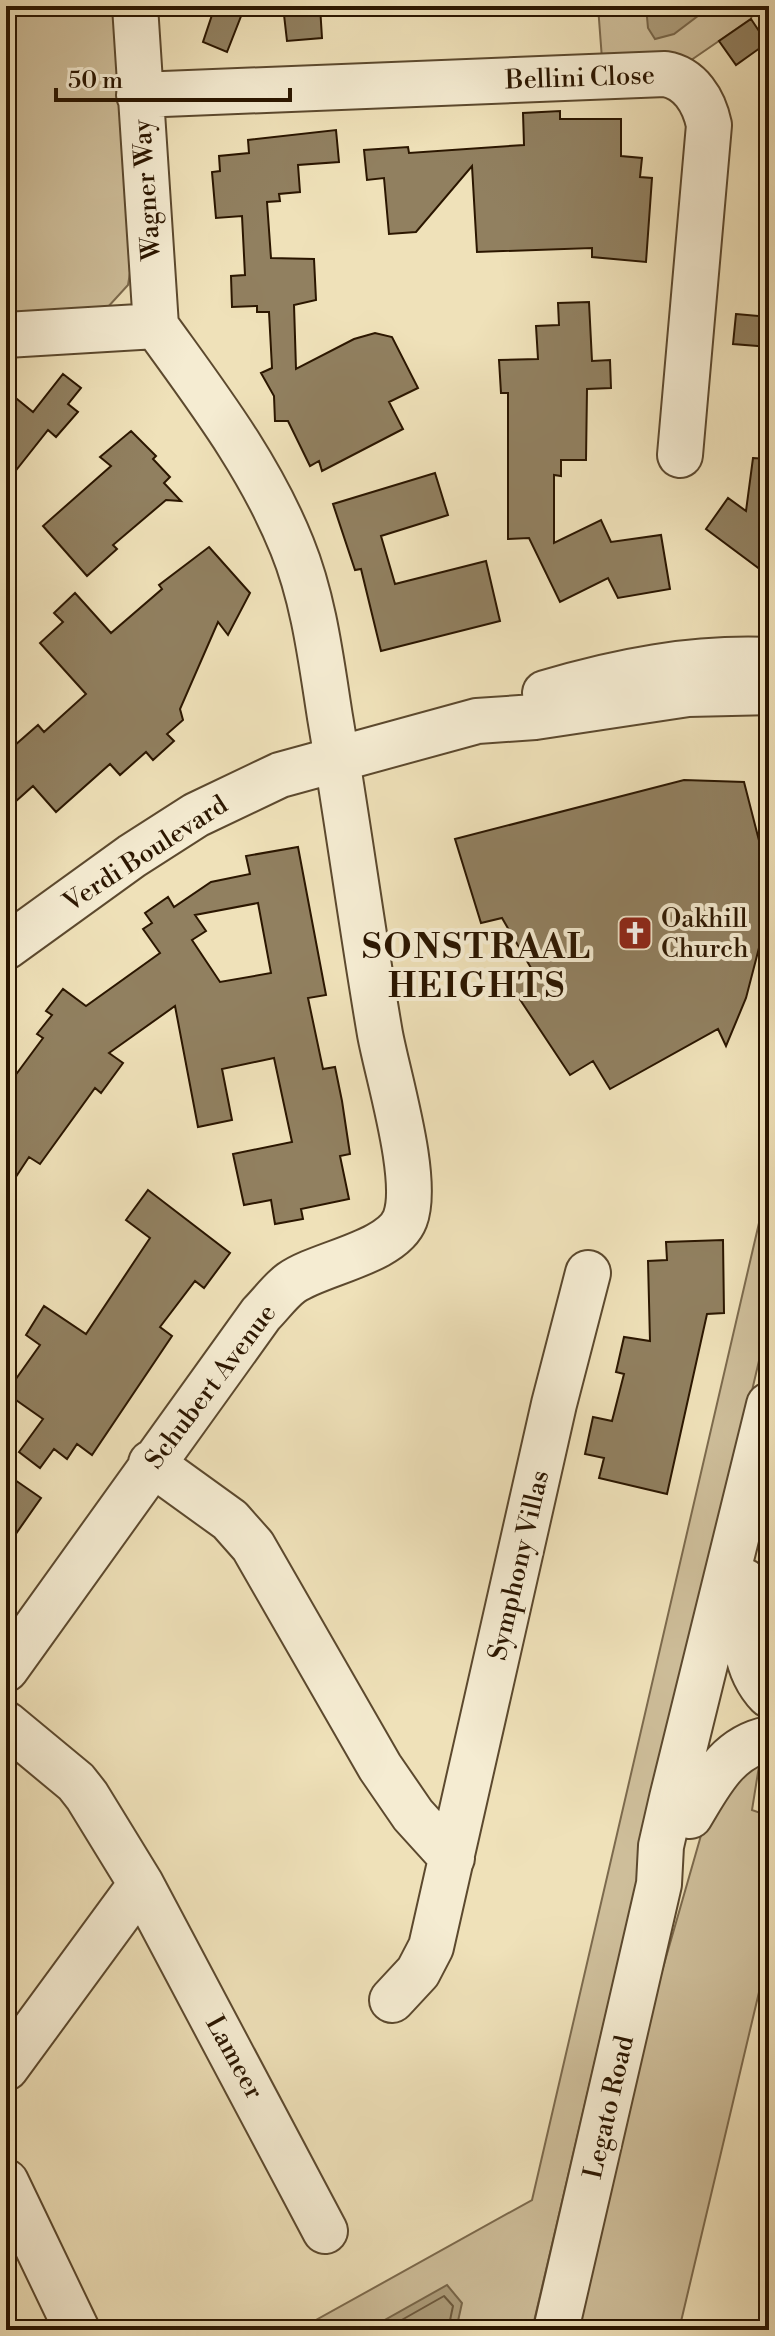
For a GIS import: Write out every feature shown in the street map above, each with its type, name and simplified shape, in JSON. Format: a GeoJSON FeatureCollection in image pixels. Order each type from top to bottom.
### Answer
{"type":"FeatureCollection","features":[{"type":"Feature","properties":{"kind":"street","name":"Wagner Way"},"geometry":{"type":"LineString","coordinates":[[135,6],[156,326]]}},
{"type":"Feature","properties":{"kind":"street","name":"Bellini Close"},"geometry":{"type":"LineString","coordinates":[[139,95],[665,74],[680,78],[705,107],[709,125],[680,455]]}},
{"type":"Feature","properties":{"kind":"street"},"geometry":{"type":"LineString","coordinates":[[6,335],[156,326]]}},
{"type":"Feature","properties":{"kind":"street","name":"Schubert Avenue"},"geometry":{"type":"LineString","coordinates":[[6,1669],[151,1463],[261,1314],[292,1283],[385,1239],[405,1218],[408,1195],[405,1156],[380,1036],[318,645],[294,550],[240,443],[156,326]]}},
{"type":"Feature","properties":{"kind":"street","name":"Verdi Boulevard"},"geometry":{"type":"LineString","coordinates":[[477,721],[505,704],[602,676],[675,662],[769,660]]}},
{"type":"Feature","properties":{"kind":"street","name":"Verdi Boulevard"},"geometry":{"type":"LineString","coordinates":[[6,947],[132,856],[196,815],[280,775],[477,721],[535,717],[688,694],[769,692]]}},
{"type":"Feature","properties":{"kind":"street","name":"Symphony Villas"},"geometry":{"type":"LineString","coordinates":[[392,2000],[418,1972],[431,1947],[554,1404],[588,1273]]}},
{"type":"Feature","properties":{"kind":"street","name":"Legato Road"},"geometry":{"type":"LineString","coordinates":[[556,2330],[659,1884],[661,1846],[769,1405]]}},
{"type":"Feature","properties":{"kind":"street","name":"Legato Road"},"geometry":{"type":"LineString","coordinates":[[659,1884],[678,1858],[690,1816],[744,1581],[754,1530],[755,1459]]}},
{"type":"Feature","properties":{"kind":"street"},"geometry":{"type":"LineString","coordinates":[[151,1463],[230,1520],[253,1546],[380,1767],[413,1815],[452,1858]]}},
{"type":"Feature","properties":{"kind":"street"},"geometry":{"type":"LineString","coordinates":[[744,1581],[748,1659],[754,1680],[769,1695]]}},
{"type":"Feature","properties":{"kind":"street","name":"Lameer"},"geometry":{"type":"LineString","coordinates":[[6,1724],[76,1782],[141,1884],[325,2231]]}},
{"type":"Feature","properties":{"kind":"street"},"geometry":{"type":"LineString","coordinates":[[690,1816],[723,1763],[741,1748],[769,1739]]}},
{"type":"Feature","properties":{"kind":"street"},"geometry":{"type":"LineString","coordinates":[[6,2068],[141,1884]]}},
{"type":"Feature","properties":{"kind":"street"},"geometry":{"type":"LineString","coordinates":[[6,2182],[77,2330]]}},
{"type":"Feature","properties":{"kind":"shaded area"},"geometry":{"type":"Polygon","coordinates":[[[6,6],[117,6],[130,273],[128,285],[107,308],[6,317],[6,6]]]}},
{"type":"Feature","properties":{"kind":"shaded area"},"geometry":{"type":"Polygon","coordinates":[[[598,6],[754,6],[751,19],[681,67],[602,59],[598,6]]]}},
{"type":"Feature","properties":{"kind":"shaded area"},"geometry":{"type":"Polygon","coordinates":[[[769,1180],[769,1318],[532,2330],[298,2330],[532,2200],[769,1180]]]}},
{"type":"Feature","properties":{"kind":"shaded area"},"geometry":{"type":"Polygon","coordinates":[[[760,1760],[752,1810],[769,1816],[769,1950],[679,2330],[575,2330],[644,2034],[710,1804],[760,1760]]]}},
{"type":"Feature","properties":{"kind":"water"},"geometry":{"type":"Polygon","coordinates":[[[646,6],[711,6],[674,34],[655,39],[648,28],[646,6]]]}},
{"type":"Feature","properties":{"kind":"water"},"geometry":{"type":"Polygon","coordinates":[[[447,2285],[462,2303],[456,2330],[367,2330],[447,2285]]]}},
{"type":"Feature","properties":{"kind":"building"},"geometry":{"type":"Polygon","coordinates":[[[215,6],[245,6],[227,52],[203,42],[215,6]]]}},
{"type":"Feature","properties":{"kind":"building"},"geometry":{"type":"Polygon","coordinates":[[[283,6],[320,6],[322,38],[287,41],[283,6]]]}},
{"type":"Feature","properties":{"kind":"building"},"geometry":{"type":"Polygon","coordinates":[[[751,19],[767,43],[736,65],[719,41],[751,19]]]}},
{"type":"Feature","properties":{"kind":"building"},"geometry":{"type":"Polygon","coordinates":[[[560,111],[560,119],[621,119],[621,156],[642,158],[640,177],[652,178],[646,262],[592,257],[592,248],[477,252],[472,166],[416,232],[389,234],[384,178],[367,180],[364,150],[408,147],[409,153],[524,145],[523,113],[560,111]]]}},
{"type":"Feature","properties":{"kind":"building"},"geometry":{"type":"Polygon","coordinates":[[[336,130],[339,162],[298,165],[300,192],[279,194],[280,201],[267,202],[271,258],[314,259],[316,300],[294,305],[296,369],[354,339],[375,333],[392,337],[418,388],[389,402],[403,429],[322,471],[319,461],[310,466],[288,421],[275,421],[274,396],[261,373],[272,368],[269,312],[257,312],[257,306],[232,307],[231,276],[245,275],[242,216],[216,218],[212,172],[220,171],[219,156],[249,153],[248,140],[336,130]]]}},
{"type":"Feature","properties":{"kind":"building"},"geometry":{"type":"Polygon","coordinates":[[[589,302],[592,361],[610,360],[611,388],[587,389],[586,460],[561,460],[561,476],[554,475],[554,543],[601,520],[611,542],[661,535],[670,589],[618,598],[608,578],[560,602],[529,538],[508,539],[508,393],[501,393],[499,360],[538,359],[536,326],[559,325],[558,303],[589,302]]]}},
{"type":"Feature","properties":{"kind":"building"},"geometry":{"type":"Polygon","coordinates":[[[736,314],[769,317],[769,347],[733,344],[736,314]]]}},
{"type":"Feature","properties":{"kind":"building"},"geometry":{"type":"Polygon","coordinates":[[[63,374],[81,388],[68,404],[78,412],[56,437],[48,430],[6,483],[6,390],[33,412],[63,374]]]}},
{"type":"Feature","properties":{"kind":"building"},"geometry":{"type":"Polygon","coordinates":[[[131,431],[156,456],[153,459],[170,477],[164,483],[181,501],[166,500],[113,545],[117,549],[87,576],[43,526],[111,466],[100,457],[131,431]]]}},
{"type":"Feature","properties":{"kind":"building"},"geometry":{"type":"Polygon","coordinates":[[[753,458],[769,459],[769,576],[706,529],[728,498],[746,511],[753,458]]]}},
{"type":"Feature","properties":{"kind":"building"},"geometry":{"type":"Polygon","coordinates":[[[435,473],[448,515],[381,536],[395,584],[486,561],[500,621],[381,651],[361,569],[355,570],[333,504],[435,473]]]}},
{"type":"Feature","properties":{"kind":"building"},"geometry":{"type":"Polygon","coordinates":[[[209,547],[250,593],[228,635],[218,622],[180,709],[183,720],[167,734],[174,741],[153,760],[146,752],[120,775],[110,764],[56,812],[33,786],[6,810],[6,753],[38,725],[44,732],[86,694],[40,643],[63,622],[54,613],[75,593],[111,633],[162,589],[159,585],[209,547]]]}},
{"type":"Feature","properties":{"kind":"building","name":"Oakhill Church"},"geometry":{"type":"Polygon","coordinates":[[[684,780],[744,782],[764,860],[760,944],[746,998],[726,1046],[718,1029],[610,1089],[593,1061],[570,1075],[509,983],[531,968],[502,918],[481,923],[455,839],[684,780]]]}},
{"type":"Feature","properties":{"kind":"building"},"geometry":{"type":"Polygon","coordinates":[[[298,847],[326,995],[308,998],[323,1069],[335,1067],[342,1101],[350,1154],[340,1156],[349,1199],[301,1209],[303,1219],[275,1224],[271,1200],[244,1205],[233,1154],[292,1142],[274,1058],[222,1069],[232,1120],[198,1127],[175,1006],[109,1053],[123,1063],[101,1093],[95,1088],[40,1164],[29,1157],[6,1192],[6,1088],[43,1038],[37,1034],[52,1015],[46,1011],[63,989],[86,1006],[160,953],[143,929],[152,923],[145,913],[168,897],[174,907],[211,882],[250,874],[246,856],[298,847]],[[258,903],[195,915],[206,931],[192,940],[220,982],[271,973],[258,903]]]}},
{"type":"Feature","properties":{"kind":"building"},"geometry":{"type":"Polygon","coordinates":[[[148,1190],[230,1253],[204,1288],[195,1281],[160,1327],[172,1336],[92,1455],[77,1444],[67,1459],[54,1449],[40,1468],[19,1452],[43,1419],[6,1393],[40,1345],[26,1335],[44,1306],[86,1334],[150,1238],[126,1220],[148,1190]]]}},
{"type":"Feature","properties":{"kind":"building"},"geometry":{"type":"Polygon","coordinates":[[[723,1240],[724,1313],[707,1314],[667,1494],[599,1478],[604,1458],[585,1454],[593,1417],[612,1421],[624,1374],[616,1372],[624,1337],[650,1341],[648,1261],[667,1260],[666,1242],[723,1240]]]}},
{"type":"Feature","properties":{"kind":"building"},"geometry":{"type":"Polygon","coordinates":[[[15,1480],[41,1498],[6,1548],[6,1493],[15,1480]]]}},
{"type":"Feature","properties":{"kind":"place","name":"Oakhill Church"},"geometry":{"type":"Point","coordinates":[635,933]}},
{"type":"Feature","properties":{"kind":"district","name":"SONSTRAAL HEIGHTS"},"geometry":{"type":"Point","coordinates":[477,966]}}]}
